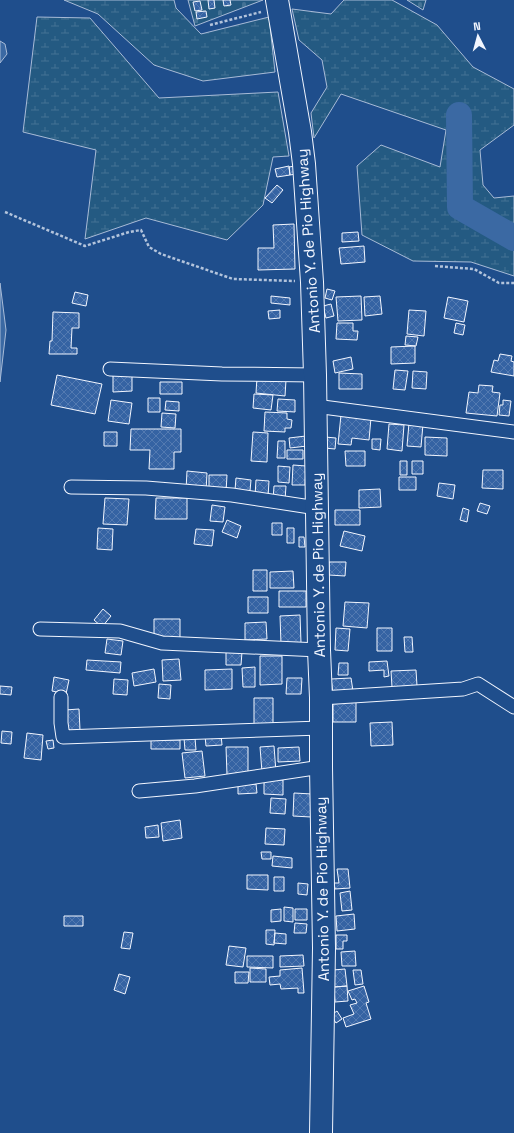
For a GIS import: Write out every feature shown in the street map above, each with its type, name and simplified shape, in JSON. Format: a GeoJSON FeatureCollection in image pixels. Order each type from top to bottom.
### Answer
{"type":"FeatureCollection","features":[{"type":"Feature","properties":{"kind":"highway","name":"Antonio Y. de Pio Highway"},"geometry":{"type":"LineString","coordinates":[[277,4],[300,132],[304,164],[312,282],[315,375],[318,650],[321,698],[324,948],[321,1133]]}},
{"type":"Feature","properties":{"kind":"street"},"geometry":{"type":"LineString","coordinates":[[110,370],[222,374],[315,375]]}},
{"type":"Feature","properties":{"kind":"street"},"geometry":{"type":"LineString","coordinates":[[315,406],[514,432]]}},
{"type":"Feature","properties":{"kind":"street"},"geometry":{"type":"LineString","coordinates":[[71,487],[146,488],[232,495],[317,508]]}},
{"type":"Feature","properties":{"kind":"street"},"geometry":{"type":"LineString","coordinates":[[40,628],[120,631],[162,643],[318,650]]}},
{"type":"Feature","properties":{"kind":"street"},"geometry":{"type":"LineString","coordinates":[[321,698],[463,689],[478,684],[514,707]]}},
{"type":"Feature","properties":{"kind":"street"},"geometry":{"type":"LineString","coordinates":[[61,697],[60,723],[63,737],[321,728]]}},
{"type":"Feature","properties":{"kind":"street"},"geometry":{"type":"LineString","coordinates":[[139,791],[195,786],[321,767]]}},
{"type":"Feature","properties":{"kind":"path"},"geometry":{"type":"LineString","coordinates":[[210,25],[277,4]]}},
{"type":"Feature","properties":{"kind":"path"},"geometry":{"type":"LineString","coordinates":[[5,212],[85,246],[129,232],[141,230],[150,247],[161,254],[233,279],[312,282]]}},
{"type":"Feature","properties":{"kind":"path"},"geometry":{"type":"LineString","coordinates":[[435,266],[474,270],[499,283],[514,283]]}},
{"type":"Feature","properties":{"kind":"green space"},"geometry":{"type":"Polygon","coordinates":[[[64,0],[174,0],[176,8],[201,34],[269,17],[275,72],[203,81],[154,65],[98,14],[64,0]]]}},
{"type":"Feature","properties":{"kind":"green space"},"geometry":{"type":"Polygon","coordinates":[[[188,0],[263,0],[195,26],[188,0]]]}},
{"type":"Feature","properties":{"kind":"green space"},"geometry":{"type":"Polygon","coordinates":[[[344,0],[392,0],[437,25],[473,67],[514,89],[514,125],[480,150],[483,185],[494,198],[514,196],[514,276],[471,262],[413,261],[362,235],[357,166],[381,145],[440,167],[446,130],[341,94],[314,138],[311,113],[327,87],[322,60],[299,40],[292,9],[331,14],[344,0]]]}},
{"type":"Feature","properties":{"kind":"green space"},"geometry":{"type":"Polygon","coordinates":[[[407,0],[426,0],[423,10],[407,0]]]}},
{"type":"Feature","properties":{"kind":"green space"},"geometry":{"type":"Polygon","coordinates":[[[37,17],[90,18],[159,98],[278,92],[289,156],[273,157],[263,205],[227,240],[146,218],[85,239],[96,150],[23,132],[37,17]]]}},
{"type":"Feature","properties":{"kind":"shaded area"},"geometry":{"type":"Polygon","coordinates":[[[0,41],[5,44],[7,54],[0,63],[0,41]]]}},
{"type":"Feature","properties":{"kind":"shaded area"},"geometry":{"type":"Polygon","coordinates":[[[0,283],[6,330],[0,382],[0,283]]]}},
{"type":"Feature","properties":{"kind":"building"},"geometry":{"type":"Polygon","coordinates":[[[208,0],[214,0],[215,8],[209,9],[208,0]]]}},
{"type":"Feature","properties":{"kind":"building"},"geometry":{"type":"Polygon","coordinates":[[[223,0],[230,0],[231,5],[224,6],[223,0]]]}},
{"type":"Feature","properties":{"kind":"building"},"geometry":{"type":"Polygon","coordinates":[[[200,1],[202,10],[195,11],[193,2],[200,1]]]}},
{"type":"Feature","properties":{"kind":"building"},"geometry":{"type":"Polygon","coordinates":[[[206,11],[207,17],[197,19],[196,12],[206,11]]]}},
{"type":"Feature","properties":{"kind":"building"},"geometry":{"type":"Polygon","coordinates":[[[289,166],[290,175],[277,177],[275,169],[289,166]]]}},
{"type":"Feature","properties":{"kind":"building"},"geometry":{"type":"Polygon","coordinates":[[[295,166],[296,174],[290,175],[289,167],[295,166]]]}},
{"type":"Feature","properties":{"kind":"building"},"geometry":{"type":"Polygon","coordinates":[[[277,185],[283,190],[272,203],[265,198],[277,185]]]}},
{"type":"Feature","properties":{"kind":"building"},"geometry":{"type":"Polygon","coordinates":[[[294,224],[295,269],[258,270],[258,248],[274,248],[273,225],[294,224]]]}},
{"type":"Feature","properties":{"kind":"building"},"geometry":{"type":"Polygon","coordinates":[[[358,232],[359,241],[342,242],[342,233],[358,232]]]}},
{"type":"Feature","properties":{"kind":"building"},"geometry":{"type":"Polygon","coordinates":[[[364,246],[365,262],[341,264],[339,248],[364,246]]]}},
{"type":"Feature","properties":{"kind":"building"},"geometry":{"type":"Polygon","coordinates":[[[327,289],[335,291],[332,300],[325,298],[327,289]]]}},
{"type":"Feature","properties":{"kind":"building"},"geometry":{"type":"Polygon","coordinates":[[[75,292],[88,295],[86,306],[72,303],[75,292]]]}},
{"type":"Feature","properties":{"kind":"building"},"geometry":{"type":"Polygon","coordinates":[[[271,296],[290,298],[290,305],[271,303],[271,296]]]}},
{"type":"Feature","properties":{"kind":"building"},"geometry":{"type":"Polygon","coordinates":[[[361,296],[362,320],[338,321],[336,297],[361,296]]]}},
{"type":"Feature","properties":{"kind":"building"},"geometry":{"type":"Polygon","coordinates":[[[380,296],[382,314],[365,316],[364,297],[380,296]]]}},
{"type":"Feature","properties":{"kind":"building"},"geometry":{"type":"Polygon","coordinates":[[[448,297],[468,301],[464,322],[444,318],[448,297]]]}},
{"type":"Feature","properties":{"kind":"building"},"geometry":{"type":"Polygon","coordinates":[[[331,304],[334,316],[326,318],[323,306],[331,304]]]}},
{"type":"Feature","properties":{"kind":"building"},"geometry":{"type":"Polygon","coordinates":[[[280,310],[280,318],[269,319],[268,311],[280,310]]]}},
{"type":"Feature","properties":{"kind":"building"},"geometry":{"type":"Polygon","coordinates":[[[409,310],[426,311],[424,336],[407,334],[409,310]]]}},
{"type":"Feature","properties":{"kind":"building"},"geometry":{"type":"Polygon","coordinates":[[[53,312],[79,313],[79,328],[72,328],[71,348],[77,348],[77,354],[49,354],[50,341],[52,341],[53,312]]]}},
{"type":"Feature","properties":{"kind":"building"},"geometry":{"type":"Polygon","coordinates":[[[337,323],[353,323],[353,331],[358,331],[357,340],[336,339],[337,323]]]}},
{"type":"Feature","properties":{"kind":"building"},"geometry":{"type":"Polygon","coordinates":[[[456,323],[465,325],[463,335],[454,333],[456,323]]]}},
{"type":"Feature","properties":{"kind":"building"},"geometry":{"type":"Polygon","coordinates":[[[406,336],[418,337],[416,346],[405,345],[406,336]]]}},
{"type":"Feature","properties":{"kind":"building"},"geometry":{"type":"Polygon","coordinates":[[[415,346],[415,363],[391,364],[391,347],[415,346]]]}},
{"type":"Feature","properties":{"kind":"building"},"geometry":{"type":"Polygon","coordinates":[[[500,354],[512,356],[511,361],[514,362],[514,376],[491,372],[494,360],[498,361],[500,354]]]}},
{"type":"Feature","properties":{"kind":"building"},"geometry":{"type":"Polygon","coordinates":[[[351,357],[353,369],[335,373],[333,361],[351,357]]]}},
{"type":"Feature","properties":{"kind":"building"},"geometry":{"type":"Polygon","coordinates":[[[395,370],[408,371],[405,390],[393,389],[395,370]]]}},
{"type":"Feature","properties":{"kind":"building"},"geometry":{"type":"Polygon","coordinates":[[[413,371],[427,372],[426,389],[412,388],[413,371]]]}},
{"type":"Feature","properties":{"kind":"building"},"geometry":{"type":"Polygon","coordinates":[[[339,373],[362,374],[362,389],[339,389],[339,373]]]}},
{"type":"Feature","properties":{"kind":"building"},"geometry":{"type":"Polygon","coordinates":[[[132,374],[132,391],[113,392],[113,375],[132,374]]]}},
{"type":"Feature","properties":{"kind":"building"},"geometry":{"type":"Polygon","coordinates":[[[57,375],[102,384],[95,414],[51,405],[57,375]]]}},
{"type":"Feature","properties":{"kind":"building"},"geometry":{"type":"Polygon","coordinates":[[[257,377],[286,380],[285,396],[256,393],[257,377]]]}},
{"type":"Feature","properties":{"kind":"building"},"geometry":{"type":"Polygon","coordinates":[[[160,382],[182,382],[182,394],[160,394],[160,382]]]}},
{"type":"Feature","properties":{"kind":"building"},"geometry":{"type":"Polygon","coordinates":[[[479,385],[493,386],[492,392],[500,393],[497,416],[466,413],[469,392],[478,393],[479,385]]]}},
{"type":"Feature","properties":{"kind":"building"},"geometry":{"type":"Polygon","coordinates":[[[254,394],[273,395],[271,410],[253,408],[254,394]]]}},
{"type":"Feature","properties":{"kind":"building"},"geometry":{"type":"Polygon","coordinates":[[[148,398],[160,398],[160,412],[148,412],[148,398]]]}},
{"type":"Feature","properties":{"kind":"building"},"geometry":{"type":"Polygon","coordinates":[[[278,399],[295,400],[295,412],[277,411],[278,399]]]}},
{"type":"Feature","properties":{"kind":"building"},"geometry":{"type":"Polygon","coordinates":[[[111,400],[132,403],[129,424],[108,421],[111,400]]]}},
{"type":"Feature","properties":{"kind":"building"},"geometry":{"type":"Polygon","coordinates":[[[503,400],[511,401],[509,416],[499,415],[500,405],[503,405],[503,400]]]}},
{"type":"Feature","properties":{"kind":"building"},"geometry":{"type":"Polygon","coordinates":[[[166,401],[179,402],[179,411],[165,410],[166,401]]]}},
{"type":"Feature","properties":{"kind":"building"},"geometry":{"type":"Polygon","coordinates":[[[265,412],[287,413],[287,419],[292,420],[291,428],[285,428],[285,432],[264,431],[265,412]]]}},
{"type":"Feature","properties":{"kind":"building"},"geometry":{"type":"Polygon","coordinates":[[[162,413],[176,414],[175,428],[161,427],[162,413]]]}},
{"type":"Feature","properties":{"kind":"building"},"geometry":{"type":"Polygon","coordinates":[[[341,415],[371,418],[369,440],[352,438],[351,445],[338,444],[341,415]]]}},
{"type":"Feature","properties":{"kind":"building"},"geometry":{"type":"Polygon","coordinates":[[[409,423],[423,424],[421,447],[407,446],[409,423]]]}},
{"type":"Feature","properties":{"kind":"building"},"geometry":{"type":"Polygon","coordinates":[[[389,424],[404,425],[402,451],[387,449],[389,424]]]}},
{"type":"Feature","properties":{"kind":"building"},"geometry":{"type":"Polygon","coordinates":[[[131,429],[181,429],[181,452],[174,452],[174,469],[149,469],[150,450],[130,450],[131,429]]]}},
{"type":"Feature","properties":{"kind":"building"},"geometry":{"type":"Polygon","coordinates":[[[104,432],[117,432],[117,446],[104,446],[104,432]]]}},
{"type":"Feature","properties":{"kind":"building"},"geometry":{"type":"Polygon","coordinates":[[[253,432],[268,433],[267,462],[251,461],[253,432]]]}},
{"type":"Feature","properties":{"kind":"building"},"geometry":{"type":"Polygon","coordinates":[[[306,436],[307,446],[290,448],[289,438],[306,436]]]}},
{"type":"Feature","properties":{"kind":"building"},"geometry":{"type":"Polygon","coordinates":[[[325,437],[336,438],[335,449],[324,448],[325,437]]]}},
{"type":"Feature","properties":{"kind":"building"},"geometry":{"type":"Polygon","coordinates":[[[425,437],[447,438],[447,456],[425,455],[425,437]]]}},
{"type":"Feature","properties":{"kind":"building"},"geometry":{"type":"Polygon","coordinates":[[[372,439],[381,439],[380,450],[372,449],[372,439]]]}},
{"type":"Feature","properties":{"kind":"building"},"geometry":{"type":"Polygon","coordinates":[[[278,441],[285,441],[285,458],[277,458],[278,441]]]}},
{"type":"Feature","properties":{"kind":"building"},"geometry":{"type":"Polygon","coordinates":[[[287,450],[303,450],[303,459],[287,459],[287,450]]]}},
{"type":"Feature","properties":{"kind":"building"},"geometry":{"type":"Polygon","coordinates":[[[345,451],[365,451],[365,466],[346,466],[345,451]]]}},
{"type":"Feature","properties":{"kind":"building"},"geometry":{"type":"Polygon","coordinates":[[[400,461],[407,461],[407,475],[400,475],[400,461]]]}},
{"type":"Feature","properties":{"kind":"building"},"geometry":{"type":"Polygon","coordinates":[[[412,461],[423,461],[423,474],[412,474],[412,461]]]}},
{"type":"Feature","properties":{"kind":"building"},"geometry":{"type":"Polygon","coordinates":[[[293,465],[306,466],[305,485],[292,485],[293,465]]]}},
{"type":"Feature","properties":{"kind":"building"},"geometry":{"type":"Polygon","coordinates":[[[278,466],[290,467],[289,483],[278,482],[278,466]]]}},
{"type":"Feature","properties":{"kind":"building"},"geometry":{"type":"Polygon","coordinates":[[[483,470],[503,470],[503,489],[482,488],[483,470]]]}},
{"type":"Feature","properties":{"kind":"building"},"geometry":{"type":"Polygon","coordinates":[[[187,471],[207,473],[206,491],[186,490],[187,471]]]}},
{"type":"Feature","properties":{"kind":"building"},"geometry":{"type":"Polygon","coordinates":[[[209,475],[227,475],[226,492],[209,491],[209,475]]]}},
{"type":"Feature","properties":{"kind":"building"},"geometry":{"type":"Polygon","coordinates":[[[399,477],[416,477],[416,490],[399,490],[399,477]]]}},
{"type":"Feature","properties":{"kind":"building"},"geometry":{"type":"Polygon","coordinates":[[[236,478],[251,480],[250,491],[235,490],[236,478]]]}},
{"type":"Feature","properties":{"kind":"building"},"geometry":{"type":"Polygon","coordinates":[[[256,480],[269,481],[268,497],[255,496],[256,480]]]}},
{"type":"Feature","properties":{"kind":"building"},"geometry":{"type":"Polygon","coordinates":[[[439,483],[455,485],[453,499],[437,496],[439,483]]]}},
{"type":"Feature","properties":{"kind":"building"},"geometry":{"type":"Polygon","coordinates":[[[274,486],[286,486],[285,500],[273,500],[274,486]]]}},
{"type":"Feature","properties":{"kind":"building"},"geometry":{"type":"Polygon","coordinates":[[[380,489],[381,507],[359,508],[359,490],[380,489]]]}},
{"type":"Feature","properties":{"kind":"building"},"geometry":{"type":"Polygon","coordinates":[[[105,498],[129,499],[127,525],[103,524],[105,498]]]}},
{"type":"Feature","properties":{"kind":"building"},"geometry":{"type":"Polygon","coordinates":[[[156,498],[187,498],[187,519],[155,519],[156,498]]]}},
{"type":"Feature","properties":{"kind":"building"},"geometry":{"type":"Polygon","coordinates":[[[480,503],[490,506],[487,514],[477,511],[480,503]]]}},
{"type":"Feature","properties":{"kind":"building"},"geometry":{"type":"Polygon","coordinates":[[[212,505],[225,507],[223,522],[210,521],[212,505]]]}},
{"type":"Feature","properties":{"kind":"building"},"geometry":{"type":"Polygon","coordinates":[[[463,508],[469,510],[467,522],[460,520],[463,508]]]}},
{"type":"Feature","properties":{"kind":"building"},"geometry":{"type":"Polygon","coordinates":[[[335,510],[360,510],[360,525],[335,525],[335,510]]]}},
{"type":"Feature","properties":{"kind":"building"},"geometry":{"type":"Polygon","coordinates":[[[227,520],[241,526],[237,538],[222,532],[227,520]]]}},
{"type":"Feature","properties":{"kind":"building"},"geometry":{"type":"Polygon","coordinates":[[[272,523],[282,523],[282,535],[272,535],[272,523]]]}},
{"type":"Feature","properties":{"kind":"building"},"geometry":{"type":"Polygon","coordinates":[[[98,528],[113,529],[112,550],[97,549],[98,528]]]}},
{"type":"Feature","properties":{"kind":"building"},"geometry":{"type":"Polygon","coordinates":[[[287,528],[294,528],[294,543],[287,543],[287,528]]]}},
{"type":"Feature","properties":{"kind":"building"},"geometry":{"type":"Polygon","coordinates":[[[196,529],[214,530],[212,546],[194,544],[196,529]]]}},
{"type":"Feature","properties":{"kind":"building"},"geometry":{"type":"Polygon","coordinates":[[[344,531],[365,536],[362,551],[340,546],[344,531]]]}},
{"type":"Feature","properties":{"kind":"building"},"geometry":{"type":"Polygon","coordinates":[[[299,537],[304,537],[305,547],[299,547],[299,537]]]}},
{"type":"Feature","properties":{"kind":"building"},"geometry":{"type":"Polygon","coordinates":[[[329,562],[346,562],[345,576],[329,575],[329,562]]]}},
{"type":"Feature","properties":{"kind":"building"},"geometry":{"type":"Polygon","coordinates":[[[253,570],[267,570],[267,591],[253,591],[253,570]]]}},
{"type":"Feature","properties":{"kind":"building"},"geometry":{"type":"Polygon","coordinates":[[[293,571],[294,588],[270,588],[270,572],[293,571]]]}},
{"type":"Feature","properties":{"kind":"building"},"geometry":{"type":"Polygon","coordinates":[[[279,591],[306,591],[306,607],[279,607],[279,591]]]}},
{"type":"Feature","properties":{"kind":"building"},"geometry":{"type":"Polygon","coordinates":[[[248,597],[268,597],[268,613],[248,613],[248,597]]]}},
{"type":"Feature","properties":{"kind":"building"},"geometry":{"type":"Polygon","coordinates":[[[345,602],[369,603],[367,628],[343,626],[345,602]]]}},
{"type":"Feature","properties":{"kind":"building"},"geometry":{"type":"Polygon","coordinates":[[[103,609],[111,616],[102,627],[94,620],[103,609]]]}},
{"type":"Feature","properties":{"kind":"building"},"geometry":{"type":"Polygon","coordinates":[[[300,615],[301,643],[281,644],[280,616],[300,615]]]}},
{"type":"Feature","properties":{"kind":"building"},"geometry":{"type":"Polygon","coordinates":[[[154,619],[180,619],[180,638],[154,638],[154,619]]]}},
{"type":"Feature","properties":{"kind":"building"},"geometry":{"type":"Polygon","coordinates":[[[266,622],[267,639],[245,640],[245,623],[266,622]]]}},
{"type":"Feature","properties":{"kind":"building"},"geometry":{"type":"Polygon","coordinates":[[[336,628],[350,629],[348,651],[335,650],[336,628]]]}},
{"type":"Feature","properties":{"kind":"building"},"geometry":{"type":"Polygon","coordinates":[[[377,628],[392,628],[392,651],[377,651],[377,628]]]}},
{"type":"Feature","properties":{"kind":"building"},"geometry":{"type":"Polygon","coordinates":[[[404,637],[412,637],[413,652],[405,652],[404,637]]]}},
{"type":"Feature","properties":{"kind":"building"},"geometry":{"type":"Polygon","coordinates":[[[107,639],[123,641],[121,655],[105,653],[107,639]]]}},
{"type":"Feature","properties":{"kind":"building"},"geometry":{"type":"Polygon","coordinates":[[[226,652],[242,652],[241,665],[226,665],[226,652]]]}},
{"type":"Feature","properties":{"kind":"building"},"geometry":{"type":"Polygon","coordinates":[[[260,656],[282,656],[282,684],[260,685],[260,656]]]}},
{"type":"Feature","properties":{"kind":"building"},"geometry":{"type":"Polygon","coordinates":[[[179,659],[181,680],[163,681],[162,660],[179,659]]]}},
{"type":"Feature","properties":{"kind":"building"},"geometry":{"type":"Polygon","coordinates":[[[87,660],[121,662],[120,673],[86,670],[87,660]]]}},
{"type":"Feature","properties":{"kind":"building"},"geometry":{"type":"Polygon","coordinates":[[[387,661],[389,676],[384,677],[384,670],[369,671],[369,662],[387,661]]]}},
{"type":"Feature","properties":{"kind":"building"},"geometry":{"type":"Polygon","coordinates":[[[339,663],[348,663],[348,675],[338,675],[339,663]]]}},
{"type":"Feature","properties":{"kind":"building"},"geometry":{"type":"Polygon","coordinates":[[[255,667],[255,687],[243,687],[242,668],[255,667]]]}},
{"type":"Feature","properties":{"kind":"building"},"geometry":{"type":"Polygon","coordinates":[[[154,669],[156,682],[134,686],[132,673],[154,669]]]}},
{"type":"Feature","properties":{"kind":"building"},"geometry":{"type":"Polygon","coordinates":[[[232,669],[232,689],[205,690],[205,670],[232,669]]]}},
{"type":"Feature","properties":{"kind":"building"},"geometry":{"type":"Polygon","coordinates":[[[416,670],[417,686],[392,687],[391,671],[416,670]]]}},
{"type":"Feature","properties":{"kind":"building"},"geometry":{"type":"Polygon","coordinates":[[[54,677],[69,680],[66,694],[52,691],[54,677]]]}},
{"type":"Feature","properties":{"kind":"building"},"geometry":{"type":"Polygon","coordinates":[[[287,678],[302,678],[301,694],[286,694],[287,678]]]}},
{"type":"Feature","properties":{"kind":"building"},"geometry":{"type":"Polygon","coordinates":[[[351,678],[353,691],[333,693],[331,679],[351,678]]]}},
{"type":"Feature","properties":{"kind":"building"},"geometry":{"type":"Polygon","coordinates":[[[114,679],[128,680],[127,695],[113,694],[114,679]]]}},
{"type":"Feature","properties":{"kind":"building"},"geometry":{"type":"Polygon","coordinates":[[[159,684],[171,685],[170,699],[158,698],[159,684]]]}},
{"type":"Feature","properties":{"kind":"building"},"geometry":{"type":"Polygon","coordinates":[[[0,686],[12,687],[11,695],[0,694],[0,686]]]}},
{"type":"Feature","properties":{"kind":"building"},"geometry":{"type":"Polygon","coordinates":[[[254,698],[273,698],[273,726],[254,726],[254,698]]]}},
{"type":"Feature","properties":{"kind":"building"},"geometry":{"type":"Polygon","coordinates":[[[333,701],[356,701],[356,722],[333,722],[333,701]]]}},
{"type":"Feature","properties":{"kind":"building"},"geometry":{"type":"Polygon","coordinates":[[[79,709],[80,730],[66,731],[65,710],[79,709]]]}},
{"type":"Feature","properties":{"kind":"building"},"geometry":{"type":"Polygon","coordinates":[[[392,722],[393,745],[371,746],[370,723],[392,722]]]}},
{"type":"Feature","properties":{"kind":"building"},"geometry":{"type":"Polygon","coordinates":[[[2,731],[12,732],[11,744],[1,743],[2,731]]]}},
{"type":"Feature","properties":{"kind":"building"},"geometry":{"type":"Polygon","coordinates":[[[27,733],[43,735],[41,760],[24,758],[27,733]]]}},
{"type":"Feature","properties":{"kind":"building"},"geometry":{"type":"Polygon","coordinates":[[[221,734],[222,745],[206,746],[205,736],[221,734]]]}},
{"type":"Feature","properties":{"kind":"building"},"geometry":{"type":"Polygon","coordinates":[[[184,738],[195,738],[196,750],[185,750],[184,738]]]}},
{"type":"Feature","properties":{"kind":"building"},"geometry":{"type":"Polygon","coordinates":[[[53,740],[54,748],[48,749],[46,741],[53,740]]]}},
{"type":"Feature","properties":{"kind":"building"},"geometry":{"type":"Polygon","coordinates":[[[151,740],[180,740],[180,749],[151,749],[151,740]]]}},
{"type":"Feature","properties":{"kind":"building"},"geometry":{"type":"Polygon","coordinates":[[[274,746],[276,772],[262,772],[260,747],[274,746]]]}},
{"type":"Feature","properties":{"kind":"building"},"geometry":{"type":"Polygon","coordinates":[[[226,747],[248,747],[248,774],[227,775],[226,747]]]}},
{"type":"Feature","properties":{"kind":"building"},"geometry":{"type":"Polygon","coordinates":[[[299,747],[300,761],[278,762],[278,748],[299,747]]]}},
{"type":"Feature","properties":{"kind":"building"},"geometry":{"type":"Polygon","coordinates":[[[202,751],[205,776],[185,778],[182,753],[202,751]]]}},
{"type":"Feature","properties":{"kind":"building"},"geometry":{"type":"Polygon","coordinates":[[[264,780],[283,780],[283,795],[264,794],[264,780]]]}},
{"type":"Feature","properties":{"kind":"building"},"geometry":{"type":"Polygon","coordinates":[[[256,784],[257,793],[238,794],[238,785],[256,784]]]}},
{"type":"Feature","properties":{"kind":"building"},"geometry":{"type":"Polygon","coordinates":[[[294,793],[312,794],[311,817],[293,816],[294,793]]]}},
{"type":"Feature","properties":{"kind":"building"},"geometry":{"type":"Polygon","coordinates":[[[271,798],[286,799],[285,814],[270,813],[271,798]]]}},
{"type":"Feature","properties":{"kind":"building"},"geometry":{"type":"Polygon","coordinates":[[[180,820],[182,838],[163,841],[161,823],[180,820]]]}},
{"type":"Feature","properties":{"kind":"building"},"geometry":{"type":"Polygon","coordinates":[[[158,825],[159,837],[146,838],[145,827],[158,825]]]}},
{"type":"Feature","properties":{"kind":"building"},"geometry":{"type":"Polygon","coordinates":[[[266,828],[285,829],[284,845],[265,844],[266,828]]]}},
{"type":"Feature","properties":{"kind":"building"},"geometry":{"type":"Polygon","coordinates":[[[261,852],[271,852],[271,859],[262,859],[261,852]]]}},
{"type":"Feature","properties":{"kind":"building"},"geometry":{"type":"Polygon","coordinates":[[[273,856],[292,858],[292,868],[272,866],[273,856]]]}},
{"type":"Feature","properties":{"kind":"building"},"geometry":{"type":"Polygon","coordinates":[[[337,869],[348,869],[350,888],[335,889],[334,883],[339,883],[337,869]]]}},
{"type":"Feature","properties":{"kind":"building"},"geometry":{"type":"Polygon","coordinates":[[[247,875],[268,875],[268,890],[247,889],[247,875]]]}},
{"type":"Feature","properties":{"kind":"building"},"geometry":{"type":"Polygon","coordinates":[[[274,877],[284,877],[284,891],[274,891],[274,877]]]}},
{"type":"Feature","properties":{"kind":"building"},"geometry":{"type":"Polygon","coordinates":[[[298,883],[308,884],[307,895],[298,894],[298,883]]]}},
{"type":"Feature","properties":{"kind":"building"},"geometry":{"type":"Polygon","coordinates":[[[350,891],[352,910],[342,911],[340,893],[350,891]]]}},
{"type":"Feature","properties":{"kind":"building"},"geometry":{"type":"Polygon","coordinates":[[[284,907],[293,908],[293,922],[284,921],[284,907]]]}},
{"type":"Feature","properties":{"kind":"building"},"geometry":{"type":"Polygon","coordinates":[[[281,909],[281,921],[271,922],[271,910],[281,909]]]}},
{"type":"Feature","properties":{"kind":"building"},"geometry":{"type":"Polygon","coordinates":[[[295,909],[307,909],[307,920],[295,920],[295,909]]]}},
{"type":"Feature","properties":{"kind":"building"},"geometry":{"type":"Polygon","coordinates":[[[354,914],[355,929],[337,931],[336,916],[354,914]]]}},
{"type":"Feature","properties":{"kind":"building"},"geometry":{"type":"Polygon","coordinates":[[[64,916],[83,916],[83,926],[64,926],[64,916]]]}},
{"type":"Feature","properties":{"kind":"building"},"geometry":{"type":"Polygon","coordinates":[[[295,923],[307,924],[306,933],[294,933],[295,923]]]}},
{"type":"Feature","properties":{"kind":"building"},"geometry":{"type":"Polygon","coordinates":[[[266,930],[275,930],[274,945],[266,944],[266,930]]]}},
{"type":"Feature","properties":{"kind":"building"},"geometry":{"type":"Polygon","coordinates":[[[124,932],[133,933],[130,949],[121,948],[124,932]]]}},
{"type":"Feature","properties":{"kind":"building"},"geometry":{"type":"Polygon","coordinates":[[[275,933],[286,934],[286,944],[274,943],[275,933]]]}},
{"type":"Feature","properties":{"kind":"building"},"geometry":{"type":"Polygon","coordinates":[[[336,935],[347,935],[347,941],[343,941],[343,949],[336,949],[336,935]]]}},
{"type":"Feature","properties":{"kind":"building"},"geometry":{"type":"Polygon","coordinates":[[[229,946],[246,948],[243,967],[226,965],[229,946]]]}},
{"type":"Feature","properties":{"kind":"building"},"geometry":{"type":"Polygon","coordinates":[[[355,951],[356,966],[342,966],[341,952],[355,951]]]}},
{"type":"Feature","properties":{"kind":"building"},"geometry":{"type":"Polygon","coordinates":[[[303,955],[304,966],[280,967],[280,956],[303,955]]]}},
{"type":"Feature","properties":{"kind":"building"},"geometry":{"type":"Polygon","coordinates":[[[247,956],[273,956],[273,968],[247,967],[247,956]]]}},
{"type":"Feature","properties":{"kind":"building"},"geometry":{"type":"Polygon","coordinates":[[[250,968],[266,969],[266,982],[250,982],[250,968]]]}},
{"type":"Feature","properties":{"kind":"building"},"geometry":{"type":"Polygon","coordinates":[[[302,968],[304,993],[298,993],[298,988],[281,989],[280,984],[270,985],[269,977],[280,976],[280,970],[302,968]]]}},
{"type":"Feature","properties":{"kind":"building"},"geometry":{"type":"Polygon","coordinates":[[[345,969],[347,986],[334,987],[333,970],[345,969]]]}},
{"type":"Feature","properties":{"kind":"building"},"geometry":{"type":"Polygon","coordinates":[[[353,970],[361,970],[363,984],[355,985],[353,970]]]}},
{"type":"Feature","properties":{"kind":"building"},"geometry":{"type":"Polygon","coordinates":[[[235,972],[249,972],[248,983],[235,983],[235,972]]]}},
{"type":"Feature","properties":{"kind":"building"},"geometry":{"type":"Polygon","coordinates":[[[119,974],[130,977],[125,994],[114,990],[119,974]]]}},
{"type":"Feature","properties":{"kind":"building"},"geometry":{"type":"Polygon","coordinates":[[[347,986],[348,1001],[335,1002],[334,987],[347,986]]]}},
{"type":"Feature","properties":{"kind":"building"},"geometry":{"type":"Polygon","coordinates":[[[364,986],[369,1002],[366,1003],[371,1019],[346,1027],[343,1018],[354,1014],[350,1005],[357,1003],[355,999],[352,1000],[348,991],[364,986]]]}},
{"type":"Feature","properties":{"kind":"building"},"geometry":{"type":"Polygon","coordinates":[[[337,1011],[342,1019],[336,1023],[331,1015],[337,1011]]]}},
{"type":"Feature","properties":{"kind":"waterway"},"geometry":{"type":"LineString","coordinates":[[459,115],[460,207],[514,238]]}}]}
